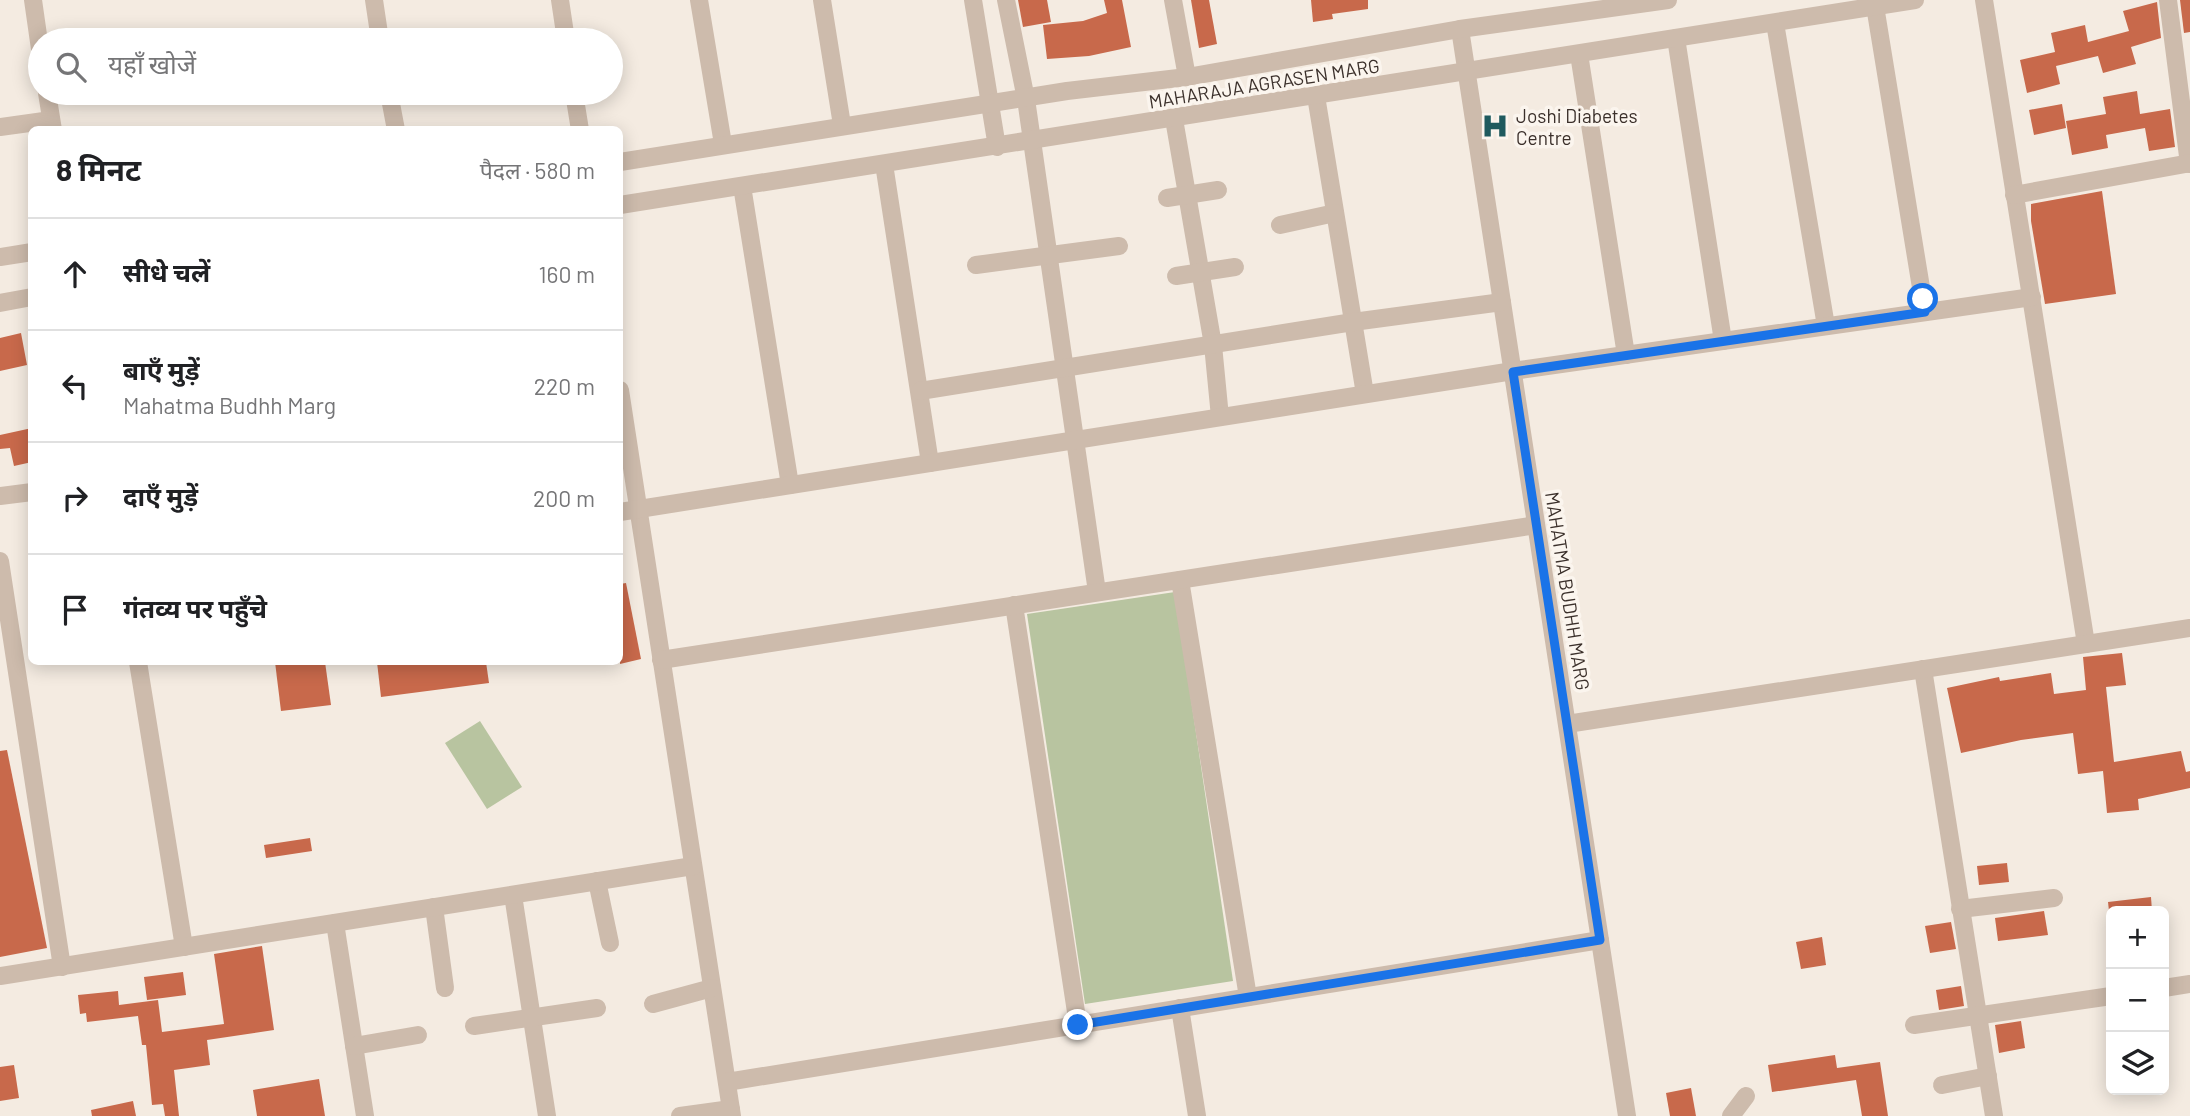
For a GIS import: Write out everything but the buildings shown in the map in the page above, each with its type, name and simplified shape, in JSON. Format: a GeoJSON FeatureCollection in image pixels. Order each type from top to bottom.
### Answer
{"type":"FeatureCollection","features":[{"type":"Feature","properties":{"kind":"street"},"geometry":{"type":"LineString","coordinates":[[33,0],[37,28]]}},
{"type":"Feature","properties":{"kind":"street"},"geometry":{"type":"LineString","coordinates":[[374,0],[378,28]]}},
{"type":"Feature","properties":{"kind":"street"},"geometry":{"type":"LineString","coordinates":[[560,0],[564,28]]}},
{"type":"Feature","properties":{"kind":"street"},"geometry":{"type":"LineString","coordinates":[[699,0],[723,144]]}},
{"type":"Feature","properties":{"kind":"street"},"geometry":{"type":"LineString","coordinates":[[822,0],[842,125]]}},
{"type":"Feature","properties":{"kind":"street"},"geometry":{"type":"LineString","coordinates":[[974,0],[997,147]]}},
{"type":"Feature","properties":{"kind":"street"},"geometry":{"type":"LineString","coordinates":[[1006,0],[1026,99],[1097,592]]}},
{"type":"Feature","properties":{"kind":"street"},"geometry":{"type":"LineString","coordinates":[[1173,0],[1187,77]]}},
{"type":"Feature","properties":{"kind":"street","name":"MAHARAJA AGRASEN MARG"},"geometry":{"type":"LineString","coordinates":[[623,161],[842,125],[1187,77],[1460,29],[1668,0]]}},
{"type":"Feature","properties":{"kind":"street","name":"MAHARAJA AGRASEN MARG"},"geometry":{"type":"LineString","coordinates":[[623,205],[1915,0]]}},
{"type":"Feature","properties":{"kind":"street"},"geometry":{"type":"LineString","coordinates":[[1984,0],[2086,644]]}},
{"type":"Feature","properties":{"kind":"street"},"geometry":{"type":"LineString","coordinates":[[2014,195],[2189,164],[2168,0]]}},
{"type":"Feature","properties":{"kind":"street"},"geometry":{"type":"LineString","coordinates":[[1875,6],[1925,312]]}},
{"type":"Feature","properties":{"kind":"street"},"geometry":{"type":"LineString","coordinates":[[1775,23],[1826,327]]}},
{"type":"Feature","properties":{"kind":"street","name":"MAHATMA BUDHH MARG"},"geometry":{"type":"LineString","coordinates":[[1460,29],[1627,1116]]}},
{"type":"Feature","properties":{"kind":"street"},"geometry":{"type":"LineString","coordinates":[[1676,38],[1723,341]]}},
{"type":"Feature","properties":{"kind":"street"},"geometry":{"type":"LineString","coordinates":[[1579,54],[1626,355]]}},
{"type":"Feature","properties":{"kind":"street"},"geometry":{"type":"LineString","coordinates":[[1316,96],[1365,394]]}},
{"type":"Feature","properties":{"kind":"street"},"geometry":{"type":"LineString","coordinates":[[0,127],[52,125],[49,105]]}},
{"type":"Feature","properties":{"kind":"street"},"geometry":{"type":"LineString","coordinates":[[391,105],[395,126]]}},
{"type":"Feature","properties":{"kind":"street"},"geometry":{"type":"LineString","coordinates":[[576,105],[579,126]]}},
{"type":"Feature","properties":{"kind":"street"},"geometry":{"type":"LineString","coordinates":[[1174,119],[1213,345],[1220,417]]}},
{"type":"Feature","properties":{"kind":"street"},"geometry":{"type":"LineString","coordinates":[[884,164],[930,463]]}},
{"type":"Feature","properties":{"kind":"street"},"geometry":{"type":"LineString","coordinates":[[742,186],[790,485]]}},
{"type":"Feature","properties":{"kind":"street"},"geometry":{"type":"LineString","coordinates":[[1167,198],[1218,190]]}},
{"type":"Feature","properties":{"kind":"street"},"geometry":{"type":"LineString","coordinates":[[1280,225],[1335,213]]}},
{"type":"Feature","properties":{"kind":"street"},"geometry":{"type":"LineString","coordinates":[[976,265],[1119,246]]}},
{"type":"Feature","properties":{"kind":"street"},"geometry":{"type":"LineString","coordinates":[[0,257],[28,253]]}},
{"type":"Feature","properties":{"kind":"street"},"geometry":{"type":"LineString","coordinates":[[1176,276],[1235,267]]}},
{"type":"Feature","properties":{"kind":"street"},"geometry":{"type":"LineString","coordinates":[[623,512],[1365,394],[2032,297]]}},
{"type":"Feature","properties":{"kind":"street"},"geometry":{"type":"LineString","coordinates":[[0,303],[28,299]]}},
{"type":"Feature","properties":{"kind":"street"},"geometry":{"type":"LineString","coordinates":[[920,391],[1353,322],[1502,302]]}},
{"type":"Feature","properties":{"kind":"street"},"geometry":{"type":"LineString","coordinates":[[623,410],[732,1113],[680,1116]]}},
{"type":"Feature","properties":{"kind":"street"},"geometry":{"type":"LineString","coordinates":[[0,496],[28,492]]}},
{"type":"Feature","properties":{"kind":"street"},"geometry":{"type":"LineString","coordinates":[[662,660],[1536,525]]}},
{"type":"Feature","properties":{"kind":"street"},"geometry":{"type":"LineString","coordinates":[[0,561],[62,967]]}},
{"type":"Feature","properties":{"kind":"street"},"geometry":{"type":"LineString","coordinates":[[1181,580],[1248,997]]}},
{"type":"Feature","properties":{"kind":"street"},"geometry":{"type":"LineString","coordinates":[[1014,605],[1078,1025]]}},
{"type":"Feature","properties":{"kind":"street"},"geometry":{"type":"LineString","coordinates":[[1567,724],[2190,628]]}},
{"type":"Feature","properties":{"kind":"street"},"geometry":{"type":"LineString","coordinates":[[138,665],[184,947]]}},
{"type":"Feature","properties":{"kind":"street"},"geometry":{"type":"LineString","coordinates":[[1923,669],[1994,1116]]}},
{"type":"Feature","properties":{"kind":"street"},"geometry":{"type":"LineString","coordinates":[[0,976],[693,866]]}},
{"type":"Feature","properties":{"kind":"street"},"geometry":{"type":"LineString","coordinates":[[597,881],[610,943]]}},
{"type":"Feature","properties":{"kind":"street"},"geometry":{"type":"LineString","coordinates":[[513,895],[547,1116]]}},
{"type":"Feature","properties":{"kind":"street"},"geometry":{"type":"LineString","coordinates":[[1960,909],[2054,898]]}},
{"type":"Feature","properties":{"kind":"street"},"geometry":{"type":"LineString","coordinates":[[434,907],[445,988]]}},
{"type":"Feature","properties":{"kind":"street"},"geometry":{"type":"LineString","coordinates":[[335,923],[365,1116]]}},
{"type":"Feature","properties":{"kind":"street"},"geometry":{"type":"LineString","coordinates":[[727,1082],[1600,940]]}},
{"type":"Feature","properties":{"kind":"street"},"geometry":{"type":"LineString","coordinates":[[653,1004],[712,988]]}},
{"type":"Feature","properties":{"kind":"street"},"geometry":{"type":"LineString","coordinates":[[2169,988],[2189,989]]}},
{"type":"Feature","properties":{"kind":"street"},"geometry":{"type":"LineString","coordinates":[[1914,1025],[2106,997]]}},
{"type":"Feature","properties":{"kind":"street"},"geometry":{"type":"LineString","coordinates":[[474,1026],[597,1008]]}},
{"type":"Feature","properties":{"kind":"street"},"geometry":{"type":"LineString","coordinates":[[1180,1008],[1197,1116]]}},
{"type":"Feature","properties":{"kind":"street"},"geometry":{"type":"LineString","coordinates":[[354,1046],[418,1035]]}},
{"type":"Feature","properties":{"kind":"street"},"geometry":{"type":"LineString","coordinates":[[1942,1085],[1989,1076]]}},
{"type":"Feature","properties":{"kind":"street"},"geometry":{"type":"LineString","coordinates":[[1731,1116],[1746,1096]]}},
{"type":"Feature","properties":{"kind":"green space"},"geometry":{"type":"Polygon","coordinates":[[[1175,592],[1233,981],[1085,1004],[1027,614],[1175,592]]]}},
{"type":"Feature","properties":{"kind":"green space"},"geometry":{"type":"Polygon","coordinates":[[[480,721],[522,787],[487,809],[445,743],[480,721]]]}},
{"type":"Feature","properties":{"kind":"place","name":"Joshi Diabetes Centre"},"geometry":{"type":"Point","coordinates":[1495,126]}},
{"type":"Feature","properties":{"kind":"route"},"geometry":{"type":"LineString","coordinates":[[1078,1025],[1600,940],[1513,372],[1925,312],[1923,299]]}}]}
